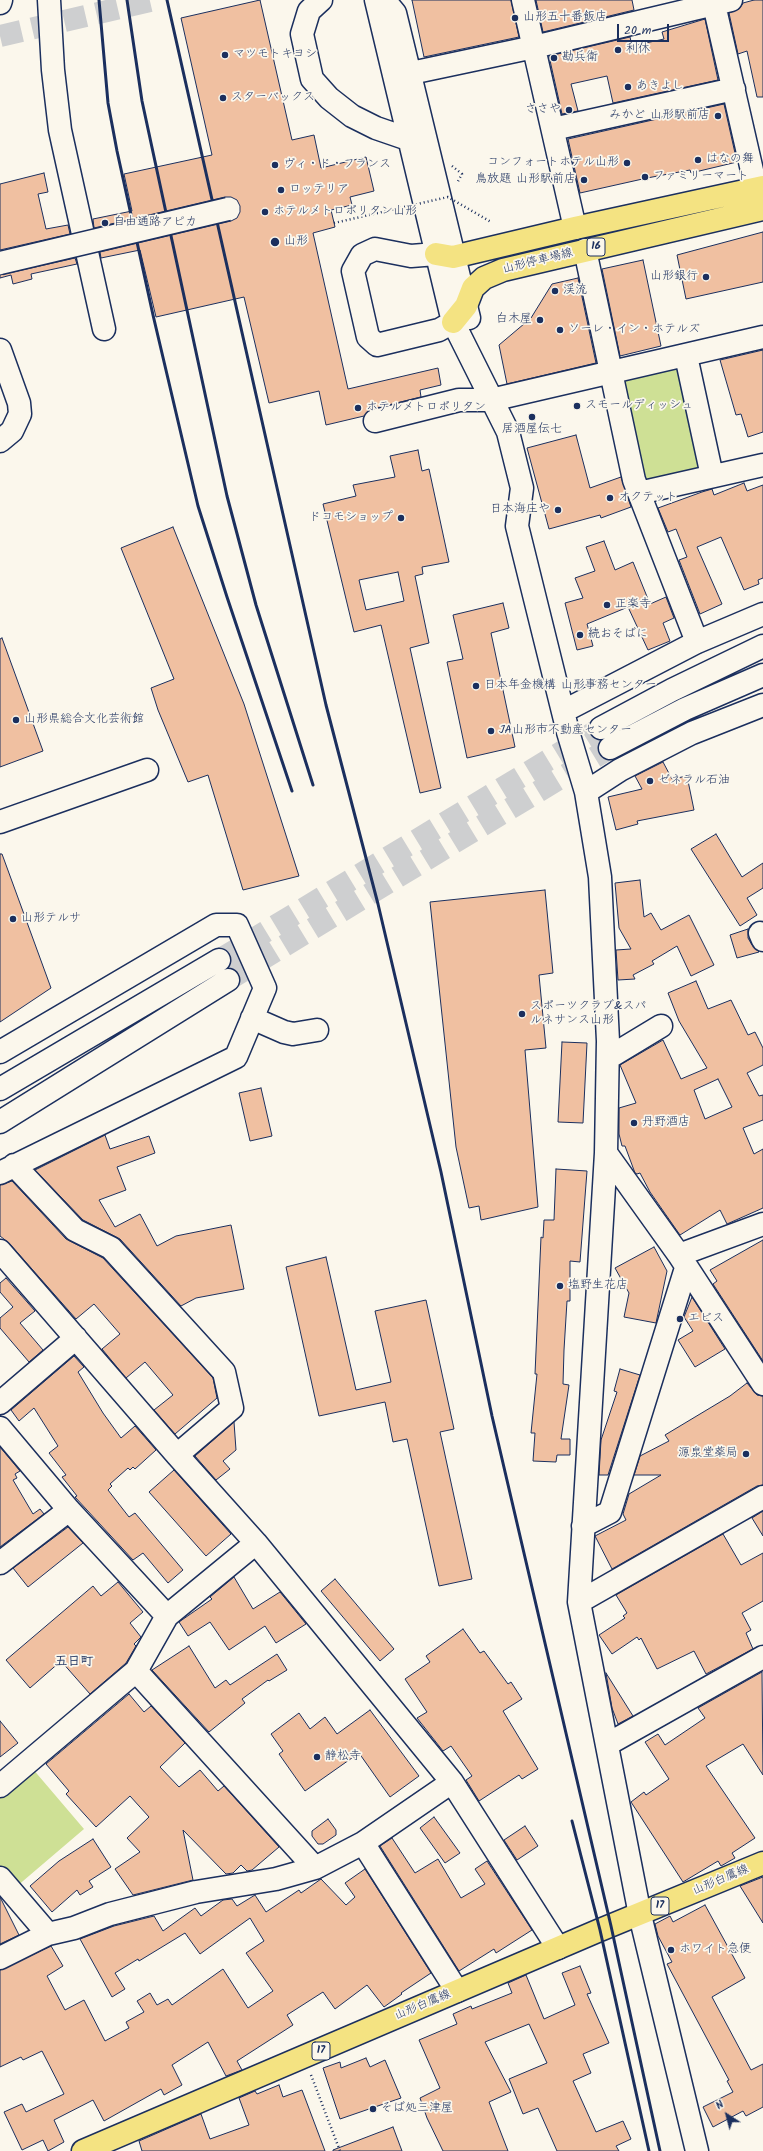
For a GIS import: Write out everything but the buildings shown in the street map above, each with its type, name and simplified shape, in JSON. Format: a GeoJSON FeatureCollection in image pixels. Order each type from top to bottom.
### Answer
{"type":"FeatureCollection","features":[{"type":"Feature","properties":{"kind":"main road","name":"山形停車場線"},"geometry":{"type":"LineString","coordinates":[[444,255],[760,188]]}},
{"type":"Feature","properties":{"kind":"main road","name":"山形停車場線"},"geometry":{"type":"LineString","coordinates":[[460,314],[473,288],[484,278],[503,270],[763,209]]}},
{"type":"Feature","properties":{"kind":"main road","name":"山形白鷹線"},"geometry":{"type":"LineString","coordinates":[[83,2151],[304,2058],[558,1948],[763,1863]]}},
{"type":"Feature","properties":{"kind":"street"},"geometry":{"type":"LineString","coordinates":[[49,0],[53,70],[60,130],[104,329]]}},
{"type":"Feature","properties":{"kind":"street"},"geometry":{"type":"LineString","coordinates":[[321,0],[309,11],[302,34],[312,79],[329,98],[352,116],[376,128],[408,139]]}},
{"type":"Feature","properties":{"kind":"street"},"geometry":{"type":"LineString","coordinates":[[376,0],[408,139],[444,255],[460,314],[491,400],[508,432],[522,488],[517,526],[568,732],[586,792],[600,877],[608,1058],[606,1154],[579,1602],[608,1744],[640,1914],[697,2151]]}},
{"type":"Feature","properties":{"kind":"street"},"geometry":{"type":"LineString","coordinates":[[384,0],[395,13],[411,73],[444,255]]}},
{"type":"Feature","properties":{"kind":"street"},"geometry":{"type":"LineString","coordinates":[[523,0],[575,228]]}},
{"type":"Feature","properties":{"kind":"street"},"geometry":{"type":"LineString","coordinates":[[411,73],[534,47],[719,2],[734,89],[760,188]]}},
{"type":"Feature","properties":{"kind":"street"},"geometry":{"type":"LineString","coordinates":[[553,129],[734,89]]}},
{"type":"Feature","properties":{"kind":"street"},"geometry":{"type":"LineString","coordinates":[[0,263],[228,209]]}},
{"type":"Feature","properties":{"kind":"street"},"geometry":{"type":"LineString","coordinates":[[444,255],[411,256],[375,249],[362,255],[353,271],[368,337],[377,345],[439,330],[460,314]]}},
{"type":"Feature","properties":{"kind":"street"},"geometry":{"type":"LineString","coordinates":[[585,250],[634,480],[697,642]]}},
{"type":"Feature","properties":{"kind":"street"},"geometry":{"type":"LineString","coordinates":[[376,421],[460,400],[491,400],[763,337]]}},
{"type":"Feature","properties":{"kind":"street"},"geometry":{"type":"LineString","coordinates":[[0,350],[19,403],[20,414],[12,430],[0,441]]}},
{"type":"Feature","properties":{"kind":"street"},"geometry":{"type":"LineString","coordinates":[[686,356],[712,476]]}},
{"type":"Feature","properties":{"kind":"street"},"geometry":{"type":"LineString","coordinates":[[639,493],[763,465]]}},
{"type":"Feature","properties":{"kind":"street"},"geometry":{"type":"LineString","coordinates":[[564,711],[697,642],[763,614]]}},
{"type":"Feature","properties":{"kind":"street"},"geometry":{"type":"LineString","coordinates":[[601,728],[672,690],[763,646]]}},
{"type":"Feature","properties":{"kind":"street"},"geometry":{"type":"LineString","coordinates":[[610,748],[685,709],[763,675]]}},
{"type":"Feature","properties":{"kind":"street"},"geometry":{"type":"LineString","coordinates":[[586,792],[620,770],[692,733],[763,705]]}},
{"type":"Feature","properties":{"kind":"street"},"geometry":{"type":"LineString","coordinates":[[0,822],[147,770]]}},
{"type":"Feature","properties":{"kind":"street"},"geometry":{"type":"LineString","coordinates":[[0,1052],[216,925],[237,925],[265,988],[236,1057],[7,1169],[75,1230],[111,1248],[224,1372],[232,1408],[177,1455]]}},
{"type":"Feature","properties":{"kind":"street"},"geometry":{"type":"LineString","coordinates":[[4,1084],[218,960]]}},
{"type":"Feature","properties":{"kind":"street"},"geometry":{"type":"LineString","coordinates":[[0,1122],[228,980]]}},
{"type":"Feature","properties":{"kind":"street"},"geometry":{"type":"LineString","coordinates":[[252,1018],[284,1032],[293,1034],[317,1030]]}},
{"type":"Feature","properties":{"kind":"street"},"geometry":{"type":"LineString","coordinates":[[608,1058],[661,1026]]}},
{"type":"Feature","properties":{"kind":"street"},"geometry":{"type":"LineString","coordinates":[[606,1154],[682,1262],[763,1384]]}},
{"type":"Feature","properties":{"kind":"street"},"geometry":{"type":"LineString","coordinates":[[583,1526],[610,1512],[682,1262],[763,1224]]}},
{"type":"Feature","properties":{"kind":"street"},"geometry":{"type":"LineString","coordinates":[[0,1251],[177,1455],[256,1543],[452,1782],[558,1948]]}},
{"type":"Feature","properties":{"kind":"street"},"geometry":{"type":"LineString","coordinates":[[0,1403],[76,1338]]}},
{"type":"Feature","properties":{"kind":"street"},"geometry":{"type":"LineString","coordinates":[[0,1428],[69,1510],[167,1616]]}},
{"type":"Feature","properties":{"kind":"street"},"geometry":{"type":"LineString","coordinates":[[579,1602],[763,1497]]}},
{"type":"Feature","properties":{"kind":"street"},"geometry":{"type":"LineString","coordinates":[[0,1563],[69,1510]]}},
{"type":"Feature","properties":{"kind":"street"},"geometry":{"type":"LineString","coordinates":[[0,1786],[136,1671],[167,1616],[256,1543]]}},
{"type":"Feature","properties":{"kind":"street"},"geometry":{"type":"LineString","coordinates":[[608,1744],[763,1657]]}},
{"type":"Feature","properties":{"kind":"street"},"geometry":{"type":"LineString","coordinates":[[136,1671],[315,1868]]}},
{"type":"Feature","properties":{"kind":"street"},"geometry":{"type":"LineString","coordinates":[[0,1958],[48,1934],[74,1928],[110,1914],[196,1892],[276,1879],[315,1868],[363,1843],[452,1782]]}},
{"type":"Feature","properties":{"kind":"street"},"geometry":{"type":"LineString","coordinates":[[363,1843],[457,1991]]}},
{"type":"Feature","properties":{"kind":"street"},"geometry":{"type":"LineString","coordinates":[[0,1878],[48,1934]]}},
{"type":"Feature","properties":{"kind":"path"},"geometry":{"type":"LineString","coordinates":[[334,223],[448,197],[491,222]]}},
{"type":"Feature","properties":{"kind":"path"},"geometry":{"type":"LineString","coordinates":[[304,2058],[340,2151]]}},
{"type":"Feature","properties":{"kind":"green space"},"geometry":{"type":"Polygon","coordinates":[[[682,364],[700,469],[650,481],[640,474],[621,385],[626,376],[682,364]]]}},
{"type":"Feature","properties":{"kind":"green space"},"geometry":{"type":"Polygon","coordinates":[[[32,1768],[84,1829],[16,1887],[0,1868],[0,1795],[32,1768]]]}},
{"type":"Feature","properties":{"kind":"tunnel"},"geometry":{"type":"LineString","coordinates":[[0,36],[154,0]]}},
{"type":"Feature","properties":{"kind":"tunnel"},"geometry":{"type":"LineString","coordinates":[[219,960],[601,728]]}},
{"type":"Feature","properties":{"kind":"tunnel"},"geometry":{"type":"LineString","coordinates":[[228,980],[610,748]]}},
{"type":"Feature","properties":{"kind":"railway"},"geometry":{"type":"LineString","coordinates":[[99,0],[108,103],[117,151],[153,315],[198,506],[292,791]]}},
{"type":"Feature","properties":{"kind":"railway"},"geometry":{"type":"LineString","coordinates":[[127,0],[142,101],[227,496],[256,605],[313,785]]}},
{"type":"Feature","properties":{"kind":"railway"},"geometry":{"type":"LineString","coordinates":[[167,0],[326,705],[378,904],[441,1172],[492,1416],[611,1926],[660,2151]]}},
{"type":"Feature","properties":{"kind":"railway"},"geometry":{"type":"LineString","coordinates":[[572,1821],[600,1930],[649,2151]]}},
{"type":"Feature","properties":{"kind":"place","name":"山形五十番飯店"},"geometry":{"type":"Point","coordinates":[515,18]}},
{"type":"Feature","properties":{"kind":"place","name":"利休"},"geometry":{"type":"Point","coordinates":[618,50]}},
{"type":"Feature","properties":{"kind":"place","name":"マツモトキヨシ"},"geometry":{"type":"Point","coordinates":[225,55]}},
{"type":"Feature","properties":{"kind":"place","name":"勘兵衛"},"geometry":{"type":"Point","coordinates":[554,58]}},
{"type":"Feature","properties":{"kind":"place","name":"あきよし"},"geometry":{"type":"Point","coordinates":[628,87]}},
{"type":"Feature","properties":{"kind":"place","name":"スターバックス"},"geometry":{"type":"Point","coordinates":[223,98]}},
{"type":"Feature","properties":{"kind":"place","name":"ささや"},"geometry":{"type":"Point","coordinates":[569,110]}},
{"type":"Feature","properties":{"kind":"place","name":"みかど 山形駅前店"},"geometry":{"type":"Point","coordinates":[718,116]}},
{"type":"Feature","properties":{"kind":"place","name":"はなの舞"},"geometry":{"type":"Point","coordinates":[698,160]}},
{"type":"Feature","properties":{"kind":"place","name":"コンフォートホテル山形"},"geometry":{"type":"Point","coordinates":[627,163]}},
{"type":"Feature","properties":{"kind":"place","name":"ヴィ・ド・フランス"},"geometry":{"type":"Point","coordinates":[275,165]}},
{"type":"Feature","properties":{"kind":"place","name":"ファミリーマート"},"geometry":{"type":"Point","coordinates":[645,177]}},
{"type":"Feature","properties":{"kind":"place","name":"鳥放題 山形駅前店"},"geometry":{"type":"Point","coordinates":[584,180]}},
{"type":"Feature","properties":{"kind":"place","name":"ロッテリア"},"geometry":{"type":"Point","coordinates":[281,190]}},
{"type":"Feature","properties":{"kind":"place","name":"ホテルメトロポリタン山形"},"geometry":{"type":"Point","coordinates":[265,212]}},
{"type":"Feature","properties":{"kind":"place","name":"自由通路アピカ"},"geometry":{"type":"Point","coordinates":[105,223]}},
{"type":"Feature","properties":{"kind":"place","name":"山形"},"geometry":{"type":"Point","coordinates":[275,242]}},
{"type":"Feature","properties":{"kind":"place","name":"山形銀行"},"geometry":{"type":"Point","coordinates":[706,277]}},
{"type":"Feature","properties":{"kind":"place","name":"渓流"},"geometry":{"type":"Point","coordinates":[555,291]}},
{"type":"Feature","properties":{"kind":"place","name":"白木屋"},"geometry":{"type":"Point","coordinates":[540,320]}},
{"type":"Feature","properties":{"kind":"place","name":"ソーレ・イン・ホテルズ"},"geometry":{"type":"Point","coordinates":[560,330]}},
{"type":"Feature","properties":{"kind":"place","name":"スモールディッシュ"},"geometry":{"type":"Point","coordinates":[577,406]}},
{"type":"Feature","properties":{"kind":"place","name":"ホテルメトロポリタン"},"geometry":{"type":"Point","coordinates":[358,408]}},
{"type":"Feature","properties":{"kind":"place","name":"居酒屋伝七"},"geometry":{"type":"Point","coordinates":[532,417]}},
{"type":"Feature","properties":{"kind":"place","name":"オクテット"},"geometry":{"type":"Point","coordinates":[610,498]}},
{"type":"Feature","properties":{"kind":"place","name":"日本海庄や"},"geometry":{"type":"Point","coordinates":[558,510]}},
{"type":"Feature","properties":{"kind":"place","name":"ドコモショップ"},"geometry":{"type":"Point","coordinates":[401,518]}},
{"type":"Feature","properties":{"kind":"place","name":"正楽寺"},"geometry":{"type":"Point","coordinates":[607,605]}},
{"type":"Feature","properties":{"kind":"place","name":"続おそばに"},"geometry":{"type":"Point","coordinates":[580,635]}},
{"type":"Feature","properties":{"kind":"place","name":"日本年金機構 山形事務センター"},"geometry":{"type":"Point","coordinates":[476,686]}},
{"type":"Feature","properties":{"kind":"place","name":"山形県総合文化芸術館"},"geometry":{"type":"Point","coordinates":[16,720]}},
{"type":"Feature","properties":{"kind":"place","name":"JA山形市不動産センター"},"geometry":{"type":"Point","coordinates":[491,731]}},
{"type":"Feature","properties":{"kind":"place","name":"ゼネラル石油"},"geometry":{"type":"Point","coordinates":[650,781]}},
{"type":"Feature","properties":{"kind":"place","name":"山形テルサ"},"geometry":{"type":"Point","coordinates":[13,919]}},
{"type":"Feature","properties":{"kind":"place","name":"スポーツクラブ&スパ ルネサンス山形"},"geometry":{"type":"Point","coordinates":[522,1014]}},
{"type":"Feature","properties":{"kind":"place","name":"丹野酒店"},"geometry":{"type":"Point","coordinates":[634,1123]}},
{"type":"Feature","properties":{"kind":"place","name":"塩野生花店"},"geometry":{"type":"Point","coordinates":[560,1286]}},
{"type":"Feature","properties":{"kind":"place","name":"エビス"},"geometry":{"type":"Point","coordinates":[680,1319]}},
{"type":"Feature","properties":{"kind":"place","name":"源泉堂薬局"},"geometry":{"type":"Point","coordinates":[746,1454]}},
{"type":"Feature","properties":{"kind":"place","name":"静松寺"},"geometry":{"type":"Point","coordinates":[317,1757]}},
{"type":"Feature","properties":{"kind":"place","name":"ホワイト急便"},"geometry":{"type":"Point","coordinates":[671,1950]}},
{"type":"Feature","properties":{"kind":"place","name":"そば処三津屋"},"geometry":{"type":"Point","coordinates":[373,2109]}},
{"type":"Feature","properties":{"kind":"district","name":"五日町"},"geometry":{"type":"Point","coordinates":[74,1663]}}]}
